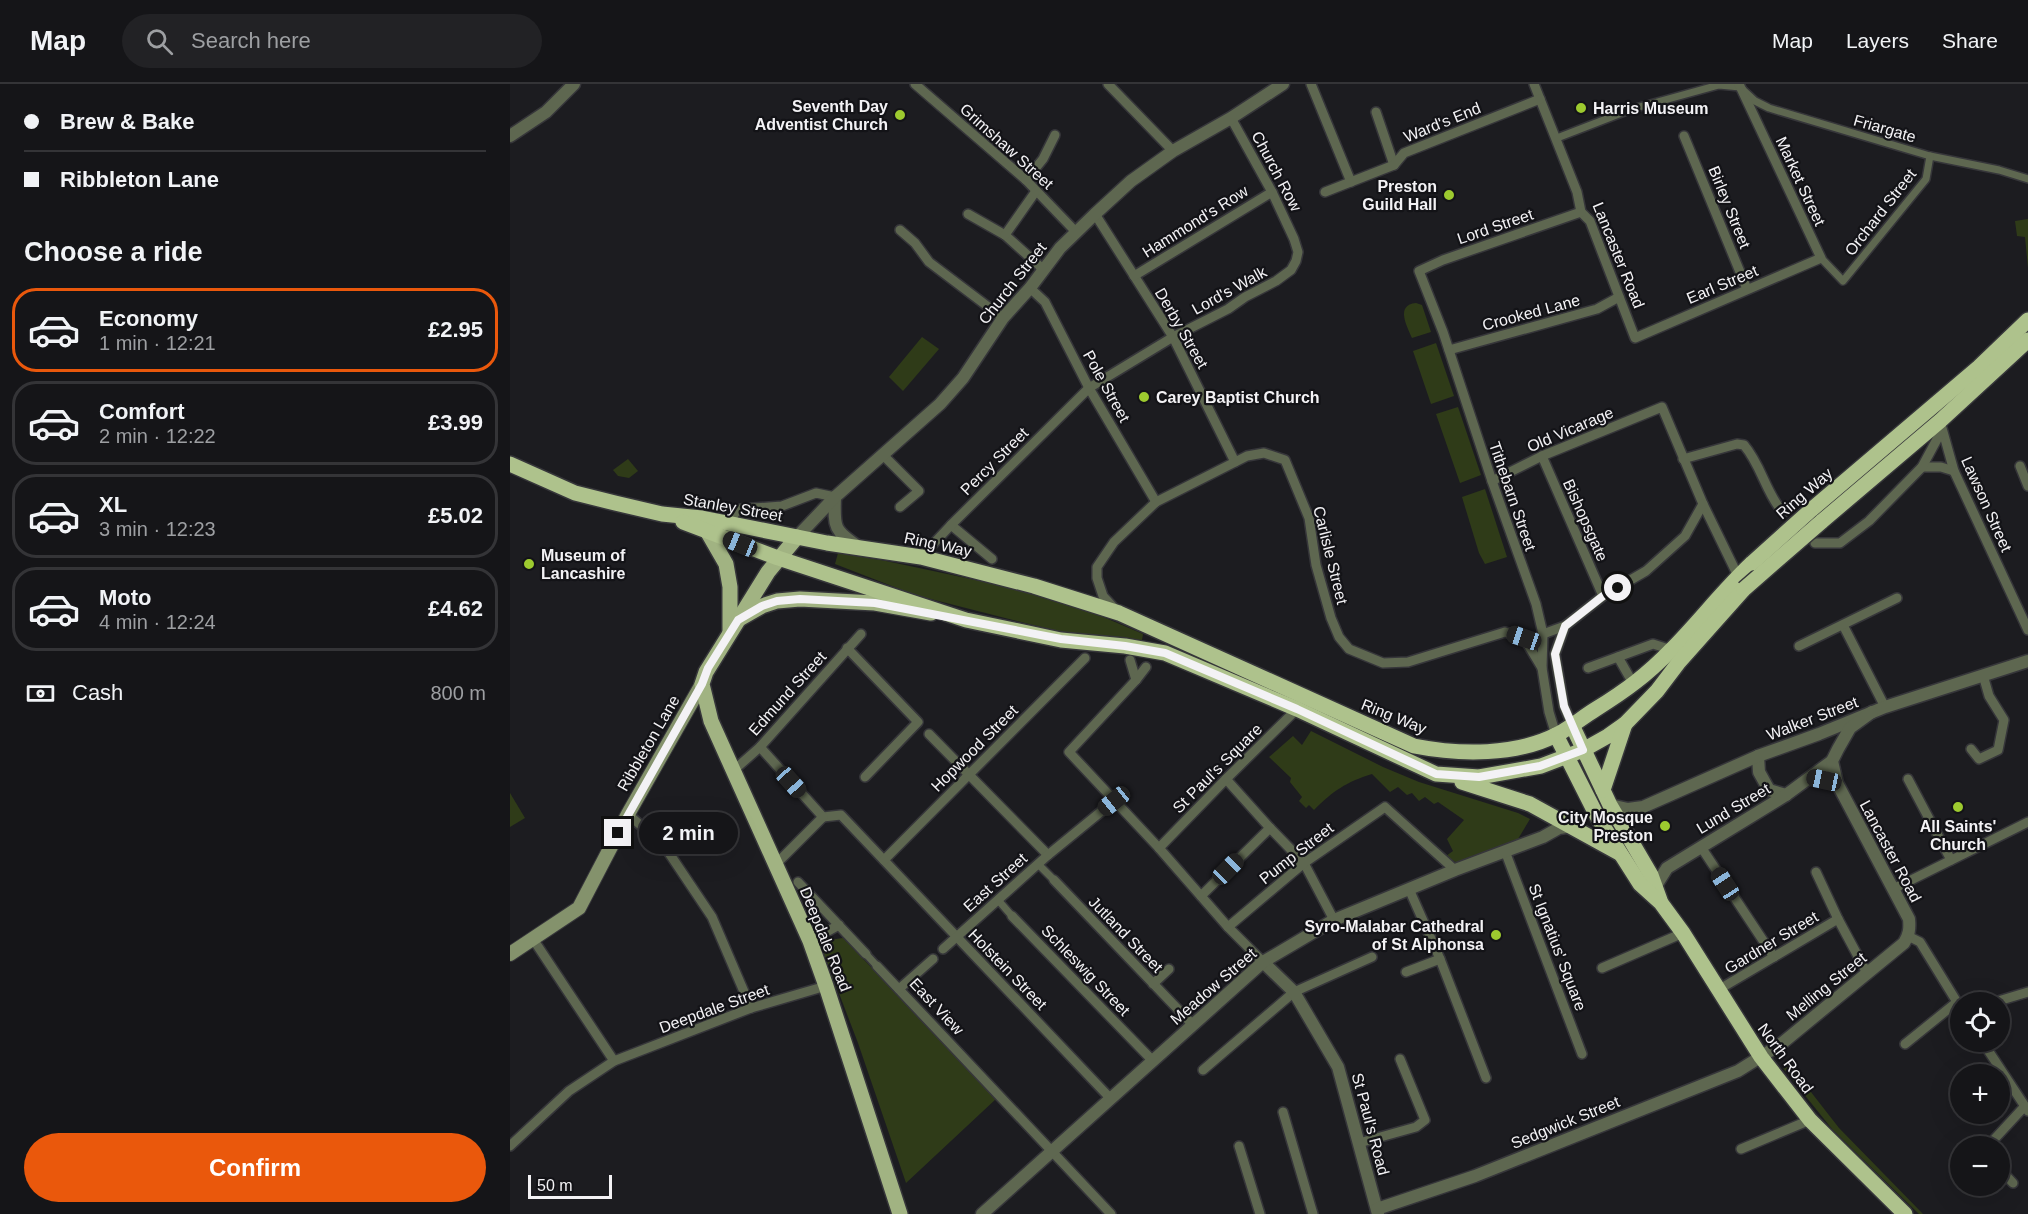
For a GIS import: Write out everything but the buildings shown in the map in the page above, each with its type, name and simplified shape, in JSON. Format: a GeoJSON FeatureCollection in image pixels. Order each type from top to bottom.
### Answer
{"type":"FeatureCollection","features":[{"type":"Feature","properties":{"kind":"highway","name":"Ring Way"},"geometry":{"type":"LineString","coordinates":[[778,558],[966,620],[1061,639],[1165,653],[1297,709],[1436,774],[1479,777],[1540,766],[1583,750],[1625,724],[1657,691],[1741,583],[1752,563],[1978,367],[2028,320]]}},
{"type":"Feature","properties":{"kind":"highway","name":"Ring Way"},"geometry":{"type":"LineString","coordinates":[[798,537],[921,557],[1034,586],[1119,613],[1414,746],[1438,751],[1471,753],[1495,751],[1556,735],[1634,685],[1741,583],[1941,425],[2027,342]]}},
{"type":"Feature","properties":{"kind":"highway","name":"Stanley Street"},"geometry":{"type":"LineString","coordinates":[[510,464],[576,493],[662,514],[778,558]]}},
{"type":"Feature","properties":{"kind":"highway","name":"Stanley Street"},"geometry":{"type":"LineString","coordinates":[[662,514],[702,518],[798,537]]}},
{"type":"Feature","properties":{"kind":"highway","name":"Ring Way"},"geometry":{"type":"LineString","coordinates":[[1603,790],[1625,724]]}},
{"type":"Feature","properties":{"kind":"highway","name":"North Road"},"geometry":{"type":"LineString","coordinates":[[1572,725],[1610,805],[1651,875],[1661,903]]}},
{"type":"Feature","properties":{"kind":"highway","name":"North Road"},"geometry":{"type":"LineString","coordinates":[[1556,735],[1598,818],[1620,853],[1640,884],[1661,903],[1683,933],[1761,1057],[1810,1120],[1868,1175],[1899,1212]]}},
{"type":"Feature","properties":{"kind":"highway"},"geometry":{"type":"LineString","coordinates":[[1436,774],[1517,799],[1573,826],[1620,853]]}},
{"type":"Feature","properties":{"kind":"main road"},"geometry":{"type":"LineString","coordinates":[[707,531],[726,564],[734,626],[762,606],[777,601],[800,599],[875,603],[966,620]]}},
{"type":"Feature","properties":{"kind":"main road","name":"Ribbleton Lane"},"geometry":{"type":"LineString","coordinates":[[510,954],[579,908],[628,814],[702,684],[706,672],[778,558],[798,537]]}},
{"type":"Feature","properties":{"kind":"main road","name":"Deepdale Road"},"geometry":{"type":"LineString","coordinates":[[702,684],[711,721],[810,941],[898,1213]]}},
{"type":"Feature","properties":{"kind":"main road"},"geometry":{"type":"LineString","coordinates":[[680,723],[696,717],[711,721]]}},
{"type":"Feature","properties":{"kind":"street"},"geometry":{"type":"LineString","coordinates":[[510,136],[546,112],[574,84]]}},
{"type":"Feature","properties":{"kind":"street","name":"Grimshaw Street"},"geometry":{"type":"LineString","coordinates":[[915,84],[1026,180],[1076,232]]}},
{"type":"Feature","properties":{"kind":"street"},"geometry":{"type":"LineString","coordinates":[[1108,84],[1173,151]]}},
{"type":"Feature","properties":{"kind":"street","name":"Church Street"},"geometry":{"type":"LineString","coordinates":[[798,537],[835,497],[940,404],[963,378],[1004,318],[1060,248],[1095,214],[1131,181],[1173,151],[1284,84]]}},
{"type":"Feature","properties":{"kind":"street"},"geometry":{"type":"LineString","coordinates":[[1311,84],[1351,182]]}},
{"type":"Feature","properties":{"kind":"street","name":"Lancaster Road"},"geometry":{"type":"LineString","coordinates":[[1534,84],[1577,192],[1581,212],[1590,221],[1635,338]]}},
{"type":"Feature","properties":{"kind":"street"},"geometry":{"type":"LineString","coordinates":[[1557,138],[1632,109],[1719,84],[1740,86]]}},
{"type":"Feature","properties":{"kind":"street","name":"Friargate"},"geometry":{"type":"LineString","coordinates":[[1740,86],[1755,101],[1769,108],[1930,156],[2000,170],[2028,179]]}},
{"type":"Feature","properties":{"kind":"street","name":"Market Street"},"geometry":{"type":"LineString","coordinates":[[1740,86],[1821,258],[1843,281]]}},
{"type":"Feature","properties":{"kind":"street","name":"Ward's End"},"geometry":{"type":"LineString","coordinates":[[1325,192],[1394,165],[1404,153],[1540,99]]}},
{"type":"Feature","properties":{"kind":"street"},"geometry":{"type":"LineString","coordinates":[[1376,112],[1394,165]]}},
{"type":"Feature","properties":{"kind":"street","name":"Church Row"},"geometry":{"type":"LineString","coordinates":[[1231,118],[1272,192],[1294,239]]}},
{"type":"Feature","properties":{"kind":"street"},"geometry":{"type":"LineString","coordinates":[[1026,180],[1043,159],[1055,135]]}},
{"type":"Feature","properties":{"kind":"street","name":"Birley Street"},"geometry":{"type":"LineString","coordinates":[[1684,136],[1747,289]]}},
{"type":"Feature","properties":{"kind":"street","name":"Orchard Street"},"geometry":{"type":"LineString","coordinates":[[1843,281],[1926,179],[1930,156]]}},
{"type":"Feature","properties":{"kind":"street"},"geometry":{"type":"LineString","coordinates":[[1005,235],[1036,191]]}},
{"type":"Feature","properties":{"kind":"street","name":"Hammond's Row"},"geometry":{"type":"LineString","coordinates":[[1134,276],[1272,192]]}},
{"type":"Feature","properties":{"kind":"street","name":"Lord Street"},"geometry":{"type":"LineString","coordinates":[[1419,271],[1443,260],[1581,212]]}},
{"type":"Feature","properties":{"kind":"street"},"geometry":{"type":"LineString","coordinates":[[968,214],[1005,235],[1044,270]]}},
{"type":"Feature","properties":{"kind":"street","name":"Derby Street"},"geometry":{"type":"LineString","coordinates":[[1095,214],[1173,337],[1235,462]]}},
{"type":"Feature","properties":{"kind":"street"},"geometry":{"type":"LineString","coordinates":[[900,230],[915,243],[929,262],[1004,318]]}},
{"type":"Feature","properties":{"kind":"street","name":"Lord's Walk"},"geometry":{"type":"LineString","coordinates":[[1089,388],[1173,337],[1228,309],[1288,273],[1296,261],[1298,252],[1294,239]]}},
{"type":"Feature","properties":{"kind":"street","name":"Earl Street"},"geometry":{"type":"LineString","coordinates":[[1635,338],[1821,258]]}},
{"type":"Feature","properties":{"kind":"street","name":"Tithebarn Street"},"geometry":{"type":"LineString","coordinates":[[1419,271],[1449,350],[1536,604],[1543,634],[1542,668],[1549,712],[1556,735]]}},
{"type":"Feature","properties":{"kind":"street","name":"Pole Street"},"geometry":{"type":"LineString","coordinates":[[1030,288],[1045,302],[1089,388],[1156,502]]}},
{"type":"Feature","properties":{"kind":"street","name":"Crooked Lane"},"geometry":{"type":"LineString","coordinates":[[1449,350],[1597,309],[1619,297]]}},
{"type":"Feature","properties":{"kind":"street","name":"Percy Street"},"geometry":{"type":"LineString","coordinates":[[921,557],[1089,388]]}},
{"type":"Feature","properties":{"kind":"street","name":"Old Vicarage"},"geometry":{"type":"LineString","coordinates":[[1492,481],[1542,456],[1662,406],[1683,459]]}},
{"type":"Feature","properties":{"kind":"street"},"geometry":{"type":"LineString","coordinates":[[1815,543],[1840,543],[1869,521],[1922,467],[1941,425]]}},
{"type":"Feature","properties":{"kind":"street","name":"Lawson Street"},"geometry":{"type":"LineString","coordinates":[[1941,425],[1954,471],[2028,630]]}},
{"type":"Feature","properties":{"kind":"street"},"geometry":{"type":"LineString","coordinates":[[1741,583],[1683,459],[1737,444],[1744,445],[1758,464],[1772,499],[1781,510]]}},
{"type":"Feature","properties":{"kind":"street","name":"Carlisle Street"},"geometry":{"type":"LineString","coordinates":[[1119,613],[1103,596],[1097,578],[1097,567],[1114,542],[1156,502],[1247,456],[1264,453],[1285,460],[1309,518],[1316,565],[1331,618],[1339,637],[1349,649],[1383,663],[1408,662],[1505,632],[1524,638],[1542,668]]}},
{"type":"Feature","properties":{"kind":"street"},"geometry":{"type":"LineString","coordinates":[[882,454],[919,491],[900,507]]}},
{"type":"Feature","properties":{"kind":"street","name":"Bishopsgate"},"geometry":{"type":"LineString","coordinates":[[1542,456],[1603,596]]}},
{"type":"Feature","properties":{"kind":"street"},"geometry":{"type":"LineString","coordinates":[[2020,466],[2028,486]]}},
{"type":"Feature","properties":{"kind":"street"},"geometry":{"type":"LineString","coordinates":[[1922,467],[1941,467],[1954,471]]}},
{"type":"Feature","properties":{"kind":"street"},"geometry":{"type":"LineString","coordinates":[[729,524],[740,509],[782,506],[816,493],[835,497],[834,518],[838,529],[842,536],[861,548]]}},
{"type":"Feature","properties":{"kind":"street"},"geometry":{"type":"LineString","coordinates":[[1543,634],[1565,626],[1603,596],[1646,571],[1685,536],[1703,504]]}},
{"type":"Feature","properties":{"kind":"street"},"geometry":{"type":"LineString","coordinates":[[951,525],[992,560]]}},
{"type":"Feature","properties":{"kind":"street"},"geometry":{"type":"LineString","coordinates":[[1799,646],[1897,598]]}},
{"type":"Feature","properties":{"kind":"street"},"geometry":{"type":"LineString","coordinates":[[1843,625],[1885,707]]}},
{"type":"Feature","properties":{"kind":"street"},"geometry":{"type":"LineString","coordinates":[[1565,626],[1555,654],[1564,706],[1572,725]]}},
{"type":"Feature","properties":{"kind":"street","name":"Edmund Street"},"geometry":{"type":"LineString","coordinates":[[734,770],[760,747],[861,634]]}},
{"type":"Feature","properties":{"kind":"street"},"geometry":{"type":"LineString","coordinates":[[1588,668],[1653,644],[1672,650]]}},
{"type":"Feature","properties":{"kind":"street"},"geometry":{"type":"LineString","coordinates":[[847,648],[918,722],[865,777]]}},
{"type":"Feature","properties":{"kind":"street"},"geometry":{"type":"LineString","coordinates":[[1618,657],[1634,685]]}},
{"type":"Feature","properties":{"kind":"street","name":"Hopwood Street"},"geometry":{"type":"LineString","coordinates":[[884,860],[1085,658]]}},
{"type":"Feature","properties":{"kind":"street"},"geometry":{"type":"LineString","coordinates":[[1130,660],[1136,680]]}},
{"type":"Feature","properties":{"kind":"street","name":"Walker Street"},"geometry":{"type":"LineString","coordinates":[[1610,805],[1628,808],[1643,807],[1758,756],[1885,707],[2028,661]]}},
{"type":"Feature","properties":{"kind":"street"},"geometry":{"type":"LineString","coordinates":[[1114,801],[1069,752],[1146,667]]}},
{"type":"Feature","properties":{"kind":"street"},"geometry":{"type":"LineString","coordinates":[[1971,749],[1979,759],[1998,750],[2004,720],[1989,696],[1983,675]]}},
{"type":"Feature","properties":{"kind":"street","name":"St Paul's Square"},"geometry":{"type":"LineString","coordinates":[[1159,848],[1297,709]]}},
{"type":"Feature","properties":{"kind":"street"},"geometry":{"type":"LineString","coordinates":[[1833,761],[1850,728],[1872,712]]}},
{"type":"Feature","properties":{"kind":"street"},"geometry":{"type":"LineString","coordinates":[[929,734],[970,773],[1048,855]]}},
{"type":"Feature","properties":{"kind":"street"},"geometry":{"type":"LineString","coordinates":[[1820,734],[1838,749]]}},
{"type":"Feature","properties":{"kind":"street"},"geometry":{"type":"LineString","coordinates":[[760,747],[823,817],[775,865]]}},
{"type":"Feature","properties":{"kind":"street"},"geometry":{"type":"LineString","coordinates":[[1758,756],[1759,772],[1769,790],[1786,795]]}},
{"type":"Feature","properties":{"kind":"street","name":"Lancaster Road"},"geometry":{"type":"LineString","coordinates":[[1833,761],[1837,783],[1909,919],[1908,936]]}},
{"type":"Feature","properties":{"kind":"street","name":"Lund Street"},"geometry":{"type":"LineString","coordinates":[[1655,887],[1667,868],[1786,795],[1833,761]]}},
{"type":"Feature","properties":{"kind":"street"},"geometry":{"type":"LineString","coordinates":[[1810,777],[1837,783]]}},
{"type":"Feature","properties":{"kind":"street"},"geometry":{"type":"LineString","coordinates":[[1226,779],[1304,863],[1334,920]]}},
{"type":"Feature","properties":{"kind":"street"},"geometry":{"type":"LineString","coordinates":[[1908,779],[1951,860]]}},
{"type":"Feature","properties":{"kind":"street","name":"St Paul's Road"},"geometry":{"type":"LineString","coordinates":[[1114,801],[1159,848],[1228,927],[1294,992],[1338,1067],[1378,1212]]}},
{"type":"Feature","properties":{"kind":"street","name":"East Street"},"geometry":{"type":"LineString","coordinates":[[899,989],[1048,855],[1114,801]]}},
{"type":"Feature","properties":{"kind":"street","name":"Pump Street"},"geometry":{"type":"LineString","coordinates":[[1228,927],[1304,863],[1384,807],[1455,870]]}},
{"type":"Feature","properties":{"kind":"street"},"geometry":{"type":"LineString","coordinates":[[1542,810],[1546,826],[1543,837]]}},
{"type":"Feature","properties":{"kind":"street"},"geometry":{"type":"LineString","coordinates":[[628,814],[665,847],[711,917],[751,1008]]}},
{"type":"Feature","properties":{"kind":"street","name":"Holstein Street"},"geometry":{"type":"LineString","coordinates":[[823,817],[841,815],[1111,1099]]}},
{"type":"Feature","properties":{"kind":"street"},"geometry":{"type":"LineString","coordinates":[[1893,889],[2028,822]]}},
{"type":"Feature","properties":{"kind":"street","name":"Meadow Street"},"geometry":{"type":"LineString","coordinates":[[982,1214],[1263,962],[1334,920],[1455,870],[1543,837],[1559,828],[1573,826]]}},
{"type":"Feature","properties":{"kind":"street"},"geometry":{"type":"LineString","coordinates":[[1201,896],[1270,828]]}},
{"type":"Feature","properties":{"kind":"street"},"geometry":{"type":"LineString","coordinates":[[1701,847],[1774,957]]}},
{"type":"Feature","properties":{"kind":"street","name":"St Ignatius' Square"},"geometry":{"type":"LineString","coordinates":[[1505,851],[1582,1054]]}},
{"type":"Feature","properties":{"kind":"street","name":"Jutland Street"},"geometry":{"type":"LineString","coordinates":[[1038,864],[1192,1024]]}},
{"type":"Feature","properties":{"kind":"street"},"geometry":{"type":"LineString","coordinates":[[1816,872],[1867,973]]}},
{"type":"Feature","properties":{"kind":"street","name":"East View"},"geometry":{"type":"LineString","coordinates":[[798,882],[1111,1214]]}},
{"type":"Feature","properties":{"kind":"street"},"geometry":{"type":"LineString","coordinates":[[1409,889],[1440,959],[1486,1078]]}},
{"type":"Feature","properties":{"kind":"street","name":"Schleswig Street"},"geometry":{"type":"LineString","coordinates":[[998,900],[1153,1060]]}},
{"type":"Feature","properties":{"kind":"street","name":"Gardner Street"},"geometry":{"type":"LineString","coordinates":[[1718,990],[1838,919]]}},
{"type":"Feature","properties":{"kind":"street"},"geometry":{"type":"LineString","coordinates":[[810,941],[839,925]]}},
{"type":"Feature","properties":{"kind":"street"},"geometry":{"type":"LineString","coordinates":[[1602,968],[1683,933]]}},
{"type":"Feature","properties":{"kind":"street"},"geometry":{"type":"LineString","coordinates":[[1908,936],[1920,942],[1951,992]]}},
{"type":"Feature","properties":{"kind":"street","name":"Melling Street"},"geometry":{"type":"LineString","coordinates":[[1761,1057],[1781,1044],[1904,943],[1908,936]]}},
{"type":"Feature","properties":{"kind":"street"},"geometry":{"type":"LineString","coordinates":[[533,939],[614,1061]]}},
{"type":"Feature","properties":{"kind":"street"},"geometry":{"type":"LineString","coordinates":[[1203,1070],[1294,992],[1372,957]]}},
{"type":"Feature","properties":{"kind":"street"},"geometry":{"type":"LineString","coordinates":[[1406,972],[1440,959]]}},
{"type":"Feature","properties":{"kind":"street"},"geometry":{"type":"LineString","coordinates":[[1154,984],[1169,969]]}},
{"type":"Feature","properties":{"kind":"street","name":"Deepdale Street"},"geometry":{"type":"LineString","coordinates":[[510,1146],[569,1091],[614,1061],[751,1008],[826,986]]}},
{"type":"Feature","properties":{"kind":"street"},"geometry":{"type":"LineString","coordinates":[[2010,997],[2028,992]]}},
{"type":"Feature","properties":{"kind":"street"},"geometry":{"type":"LineString","coordinates":[[1905,1044],[1950,1012]]}},
{"type":"Feature","properties":{"kind":"street"},"geometry":{"type":"LineString","coordinates":[[1989,1052],[2026,1109],[1998,1136]]}},
{"type":"Feature","properties":{"kind":"street","name":"Sedgwick Street"},"geometry":{"type":"LineString","coordinates":[[1378,1212],[1727,1076],[1761,1057]]}},
{"type":"Feature","properties":{"kind":"street"},"geometry":{"type":"LineString","coordinates":[[1359,1143],[1416,1126],[1425,1120],[1400,1059]]}},
{"type":"Feature","properties":{"kind":"street"},"geometry":{"type":"LineString","coordinates":[[1283,1112],[1313,1214]]}},
{"type":"Feature","properties":{"kind":"street"},"geometry":{"type":"LineString","coordinates":[[1741,1149],[1810,1120]]}},
{"type":"Feature","properties":{"kind":"street"},"geometry":{"type":"LineString","coordinates":[[1239,1146],[1260,1214]]}},
{"type":"Feature","properties":{"kind":"street"},"geometry":{"type":"LineString","coordinates":[[2010,1180],[2013,1183]]}},
{"type":"Feature","properties":{"kind":"green space"},"geometry":{"type":"Polygon","coordinates":[[[2028,219],[2028,268],[2025,237],[2017,236],[2015,221],[2028,219]]]}},
{"type":"Feature","properties":{"kind":"green space"},"geometry":{"type":"Polygon","coordinates":[[[1416,303],[1422,305],[1431,332],[1412,338],[1404,312],[1410,305],[1416,303]]]}},
{"type":"Feature","properties":{"kind":"green space"},"geometry":{"type":"Polygon","coordinates":[[[922,337],[939,349],[903,391],[889,377],[922,337]]]}},
{"type":"Feature","properties":{"kind":"green space"},"geometry":{"type":"Polygon","coordinates":[[[1436,343],[1454,396],[1431,404],[1413,351],[1436,343]]]}},
{"type":"Feature","properties":{"kind":"green space"},"geometry":{"type":"Polygon","coordinates":[[[1458,407],[1481,475],[1460,483],[1436,414],[1458,407]]]}},
{"type":"Feature","properties":{"kind":"green space"},"geometry":{"type":"Polygon","coordinates":[[[628,459],[638,471],[629,478],[618,476],[613,470],[628,459]]]}},
{"type":"Feature","properties":{"kind":"green space"},"geometry":{"type":"Polygon","coordinates":[[[1485,489],[1507,557],[1485,564],[1479,553],[1462,497],[1485,489]]]}},
{"type":"Feature","properties":{"kind":"green space"},"geometry":{"type":"Polygon","coordinates":[[[838,553],[1037,593],[1080,607],[1143,634],[1142,640],[1078,636],[915,595],[835,564],[838,553]]]}},
{"type":"Feature","properties":{"kind":"green space"},"geometry":{"type":"Polygon","coordinates":[[[1311,731],[1383,767],[1419,782],[1518,813],[1530,819],[1518,839],[1457,863],[1446,856],[1453,851],[1447,839],[1464,820],[1438,802],[1434,804],[1425,797],[1419,801],[1412,793],[1407,795],[1398,787],[1390,792],[1372,774],[1340,788],[1314,810],[1309,805],[1306,808],[1299,801],[1302,797],[1290,782],[1291,778],[1269,757],[1293,736],[1302,745],[1311,731]]]}},
{"type":"Feature","properties":{"kind":"green space"},"geometry":{"type":"Polygon","coordinates":[[[510,793],[525,818],[510,827],[510,793]]]}},
{"type":"Feature","properties":{"kind":"green space"},"geometry":{"type":"Polygon","coordinates":[[[843,938],[997,1098],[906,1183],[858,1043],[824,954],[829,940],[843,938]]]}},
{"type":"Feature","properties":{"kind":"green space"},"geometry":{"type":"Polygon","coordinates":[[[1786,1060],[1839,1128],[1923,1214],[1919,1214],[1832,1129],[1783,1068],[1786,1060]]]}},
{"type":"Feature","properties":{"kind":"tunnel"},"geometry":{"type":"LineString","coordinates":[[1781,510],[1795,531]]}},
{"type":"Feature","properties":{"kind":"place","name":"Harris Museum"},"geometry":{"type":"Point","coordinates":[1581,108]}},
{"type":"Feature","properties":{"kind":"place","name":"Seventh Day Adventist Church"},"geometry":{"type":"Point","coordinates":[900,115]}},
{"type":"Feature","properties":{"kind":"place","name":"Preston Guild Hall"},"geometry":{"type":"Point","coordinates":[1449,195]}},
{"type":"Feature","properties":{"kind":"place","name":"Carey Baptist Church"},"geometry":{"type":"Point","coordinates":[1144,397]}},
{"type":"Feature","properties":{"kind":"place","name":"Museum of Lancashire"},"geometry":{"type":"Point","coordinates":[529,564]}},
{"type":"Feature","properties":{"kind":"place","name":"All Saints' Church"},"geometry":{"type":"Point","coordinates":[1958,807]}},
{"type":"Feature","properties":{"kind":"place","name":"City Mosque Preston"},"geometry":{"type":"Point","coordinates":[1665,826]}},
{"type":"Feature","properties":{"kind":"place","name":"Syro-Malabar Cathedral of St Alphonsa"},"geometry":{"type":"Point","coordinates":[1496,935]}},
{"type":"Feature","properties":{"kind":"route"},"geometry":{"type":"LineString","coordinates":[[618,833],[702,684],[719,648],[738,620],[762,606],[777,601],[800,599],[875,603],[1061,639],[1165,653],[1297,709],[1436,774],[1479,777],[1540,766],[1583,750],[1564,706],[1555,654],[1565,626],[1603,596],[1618,588]]}}]}
